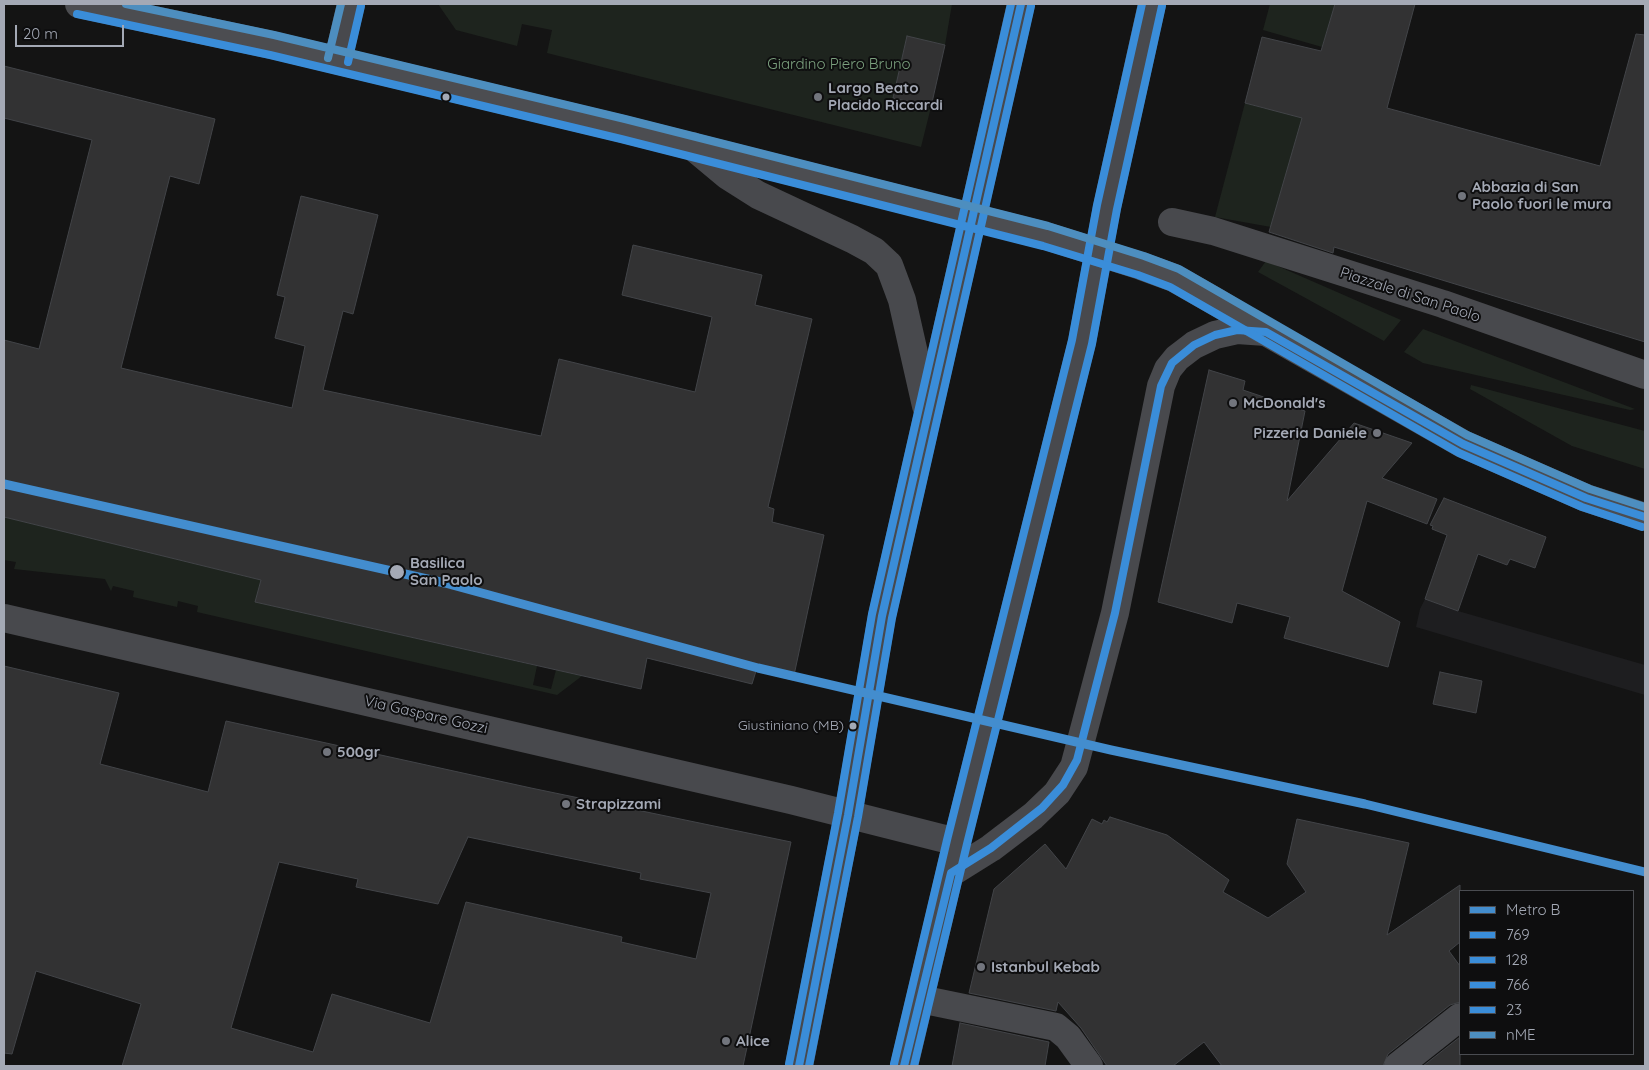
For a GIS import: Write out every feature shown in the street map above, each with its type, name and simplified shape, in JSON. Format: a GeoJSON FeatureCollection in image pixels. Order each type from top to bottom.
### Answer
{"type":"FeatureCollection","features":[{"type":"Feature","properties":{"kind":"main road"},"geometry":{"type":"LineString","coordinates":[[79,4],[338,60],[692,146],[1046,236],[1098,252],[1174,278],[1462,444],[1586,498],[1645,517]]}},
{"type":"Feature","properties":{"kind":"street"},"geometry":{"type":"LineString","coordinates":[[338,60],[351,4]]}},
{"type":"Feature","properties":{"kind":"street"},"geometry":{"type":"LineString","coordinates":[[799,1066],[848,815],[882,616],[1021,4]]}},
{"type":"Feature","properties":{"kind":"street"},"geometry":{"type":"LineString","coordinates":[[904,1066],[957,842],[1082,342],[1098,252],[1152,4]]}},
{"type":"Feature","properties":{"kind":"street"},"geometry":{"type":"LineString","coordinates":[[692,146],[728,176],[758,196],[852,239],[874,251],[889,265],[902,300],[928,414]]}},
{"type":"Feature","properties":{"kind":"street","name":"Piazzale di San Paolo"},"geometry":{"type":"LineString","coordinates":[[1172,222],[1213,231],[1434,302],[1645,375]]}},
{"type":"Feature","properties":{"kind":"street"},"geometry":{"type":"LineString","coordinates":[[950,873],[991,848],[1033,816],[1057,793],[1074,767],[1115,613],[1160,386],[1168,369],[1177,358],[1194,345],[1215,335],[1237,330],[1266,332]]}},
{"type":"Feature","properties":{"kind":"street","name":"Via Gaspare Gozzi"},"geometry":{"type":"LineString","coordinates":[[4,618],[957,842]]}},
{"type":"Feature","properties":{"kind":"street"},"geometry":{"type":"LineString","coordinates":[[920,999],[1056,1026],[1068,1037],[1089,1066]]}},
{"type":"Feature","properties":{"kind":"street"},"geometry":{"type":"LineString","coordinates":[[1398,1066],[1459,1018]]}},
{"type":"Feature","properties":{"kind":"shaded area"},"geometry":{"type":"Polygon","coordinates":[[[1425,599],[1458,611],[1645,665],[1645,695],[1416,627],[1420,609],[1425,599]]]}},
{"type":"Feature","properties":{"kind":"green space","name":"Giardino Piero Bruno"},"geometry":{"type":"Polygon","coordinates":[[[438,4],[952,4],[945,45],[907,37],[893,97],[931,107],[921,147],[547,53],[552,30],[522,24],[517,46],[456,30],[438,4]]]}},
{"type":"Feature","properties":{"kind":"green space"},"geometry":{"type":"Polygon","coordinates":[[[1270,4],[1335,4],[1322,47],[1263,30],[1270,4]]]}},
{"type":"Feature","properties":{"kind":"green space"},"geometry":{"type":"Polygon","coordinates":[[[1317,67],[1271,227],[1215,217],[1245,103],[1266,109],[1317,67]]]}},
{"type":"Feature","properties":{"kind":"green space"},"geometry":{"type":"Polygon","coordinates":[[[1266,261],[1401,320],[1384,341],[1258,272],[1266,261]]]}},
{"type":"Feature","properties":{"kind":"green space"},"geometry":{"type":"Polygon","coordinates":[[[1423,329],[1635,409],[1630,410],[1423,363],[1404,352],[1423,329]]]}},
{"type":"Feature","properties":{"kind":"green space"},"geometry":{"type":"Polygon","coordinates":[[[1471,385],[1645,431],[1645,469],[1572,446],[1470,389],[1471,385]]]}},
{"type":"Feature","properties":{"kind":"green space"},"geometry":{"type":"Polygon","coordinates":[[[4,517],[261,580],[256,602],[537,666],[533,685],[551,689],[556,670],[582,676],[557,695],[197,612],[198,606],[178,601],[177,607],[133,597],[134,591],[113,586],[111,591],[105,579],[14,569],[16,562],[4,560],[4,517]]]}},
{"type":"Feature","properties":{"kind":"building","name":"Abbazia di San Paolo fuori le mura"},"geometry":{"type":"Polygon","coordinates":[[[1335,4],[1415,4],[1387,108],[1600,166],[1636,34],[1645,35],[1645,342],[1334,247],[1333,253],[1269,232],[1302,118],[1245,103],[1262,37],[1321,51],[1335,4]]]}},
{"type":"Feature","properties":{"kind":"building"},"geometry":{"type":"Polygon","coordinates":[[[907,36],[945,45],[931,107],[893,98],[907,36]]]}},
{"type":"Feature","properties":{"kind":"building","name":"Basilica San Paolo"},"geometry":{"type":"Polygon","coordinates":[[[4,66],[215,119],[199,184],[170,176],[121,368],[292,408],[305,346],[275,338],[285,297],[277,295],[301,196],[378,215],[353,314],[343,311],[323,390],[541,436],[559,359],[695,392],[712,317],[622,295],[633,245],[762,275],[755,305],[812,319],[768,507],[774,509],[772,522],[824,535],[793,680],[756,671],[752,684],[647,658],[641,689],[255,602],[261,580],[4,517],[4,340],[39,349],[92,140],[4,118],[4,66]]]}},
{"type":"Feature","properties":{"kind":"building"},"geometry":{"type":"Polygon","coordinates":[[[1209,370],[1245,381],[1243,390],[1305,411],[1287,501],[1354,423],[1412,443],[1382,478],[1437,499],[1427,524],[1367,501],[1342,591],[1400,622],[1388,667],[1284,638],[1290,617],[1237,603],[1232,623],[1158,602],[1209,370]]]}},
{"type":"Feature","properties":{"kind":"building"},"geometry":{"type":"Polygon","coordinates":[[[1444,498],[1546,537],[1535,568],[1510,559],[1507,565],[1478,554],[1458,611],[1425,599],[1447,535],[1432,529],[1433,526],[1430,525],[1444,498]]]}},
{"type":"Feature","properties":{"kind":"building"},"geometry":{"type":"Polygon","coordinates":[[[4,666],[119,693],[100,764],[208,792],[226,721],[531,788],[791,842],[743,1066],[122,1066],[141,1004],[36,971],[12,1054],[4,1053],[4,666]],[[468,837],[438,904],[356,887],[358,879],[279,862],[231,1028],[313,1052],[332,994],[430,1023],[466,902],[622,937],[621,942],[696,959],[711,893],[640,879],[641,873],[468,837]]]}},
{"type":"Feature","properties":{"kind":"building"},"geometry":{"type":"Polygon","coordinates":[[[1440,672],[1482,681],[1476,713],[1433,704],[1440,672]]]}},
{"type":"Feature","properties":{"kind":"building"},"geometry":{"type":"Polygon","coordinates":[[[1110,817],[1167,835],[1229,880],[1223,892],[1268,918],[1306,892],[1287,864],[1297,819],[1409,843],[1387,935],[1460,885],[1459,943],[1449,951],[1459,965],[1459,1002],[1450,1005],[1388,1054],[1383,1066],[1222,1066],[1204,1042],[1173,1066],[1107,1066],[1081,1028],[1058,1002],[1056,1011],[969,993],[994,889],[1045,844],[1066,869],[1092,819],[1102,824],[1104,820],[1107,822],[1110,817]]]}},
{"type":"Feature","properties":{"kind":"building"},"geometry":{"type":"Polygon","coordinates":[[[960,1023],[1049,1042],[1045,1066],[952,1066],[960,1023]]]}},
{"type":"Feature","properties":{"kind":"building"},"geometry":{"type":"Polygon","coordinates":[[[1459,1038],[1460,1066],[1423,1066],[1459,1038]]]}},
{"type":"Feature","properties":{"kind":"metro line","name":"B"},"geometry":{"type":"LineString","coordinates":[[4,484],[445,583],[758,668],[1111,750],[1365,804],[1645,872]]}},
{"type":"Feature","properties":{"kind":"transit line","name":"nME"},"geometry":{"type":"LineString","coordinates":[[126,4],[274,35],[625,119],[1048,226],[1144,256],[1179,269],[1467,435],[1590,489],[1645,507]]}},
{"type":"Feature","properties":{"kind":"transit line","name":"nME"},"geometry":{"type":"LineString","coordinates":[[328,58],[341,4]]}},
{"type":"Feature","properties":{"kind":"transit line","name":"766"},"geometry":{"type":"LineString","coordinates":[[789,1064],[838,813],[872,614],[1011,4]]}},
{"type":"Feature","properties":{"kind":"transit line","name":"769"},"geometry":{"type":"LineString","coordinates":[[799,1066],[848,815],[882,616],[1021,4]]}},
{"type":"Feature","properties":{"kind":"transit line","name":"766"},"geometry":{"type":"LineString","coordinates":[[894,1064],[947,840],[1072,340],[1097,205],[1142,4]]}},
{"type":"Feature","properties":{"kind":"transit line","name":"23"},"geometry":{"type":"LineString","coordinates":[[348,62],[361,6]]}},
{"type":"Feature","properties":{"kind":"transit line","name":"128"},"geometry":{"type":"LineString","coordinates":[[809,1066],[858,817],[892,618],[1031,6]]}},
{"type":"Feature","properties":{"kind":"transit line","name":"128"},"geometry":{"type":"LineString","coordinates":[[914,1066],[967,844],[1092,344],[1117,209],[1162,6]]}},
{"type":"Feature","properties":{"kind":"transit line","name":"23"},"geometry":{"type":"LineString","coordinates":[[77,14],[270,55],[621,139],[1043,246],[1138,275],[1170,287],[1459,453],[1582,507],[1642,527]]}},
{"type":"Feature","properties":{"kind":"transit line","name":"769"},"geometry":{"type":"LineString","coordinates":[[904,1066],[951,873],[991,848],[1042,808],[1063,785],[1077,760],[1115,613],[1161,386],[1172,363],[1194,345],[1215,335],[1237,330],[1266,332],[1463,444],[1586,498],[1645,517]]}},
{"type":"Feature","properties":{"kind":"place","name":"Largo Beato Placido Riccardi"},"geometry":{"type":"Point","coordinates":[818,97]}},
{"type":"Feature","properties":{"kind":"place","name":"Abbazia di San Paolo fuori le mura"},"geometry":{"type":"Point","coordinates":[1462,196]}},
{"type":"Feature","properties":{"kind":"place","name":"McDonald's"},"geometry":{"type":"Point","coordinates":[1233,403]}},
{"type":"Feature","properties":{"kind":"place","name":"Pizzeria Daniele"},"geometry":{"type":"Point","coordinates":[1377,433]}},
{"type":"Feature","properties":{"kind":"place","name":"Basilica San Paolo"},"geometry":{"type":"Point","coordinates":[397,572]}},
{"type":"Feature","properties":{"kind":"place","name":"Giustiniano (MB)"},"geometry":{"type":"Point","coordinates":[853,726]}},
{"type":"Feature","properties":{"kind":"place","name":"500gr"},"geometry":{"type":"Point","coordinates":[327,752]}},
{"type":"Feature","properties":{"kind":"place","name":"Strapizzami"},"geometry":{"type":"Point","coordinates":[566,804]}},
{"type":"Feature","properties":{"kind":"place","name":"Istanbul Kebab"},"geometry":{"type":"Point","coordinates":[981,967]}},
{"type":"Feature","properties":{"kind":"place","name":"Alice"},"geometry":{"type":"Point","coordinates":[726,1041]}}]}
